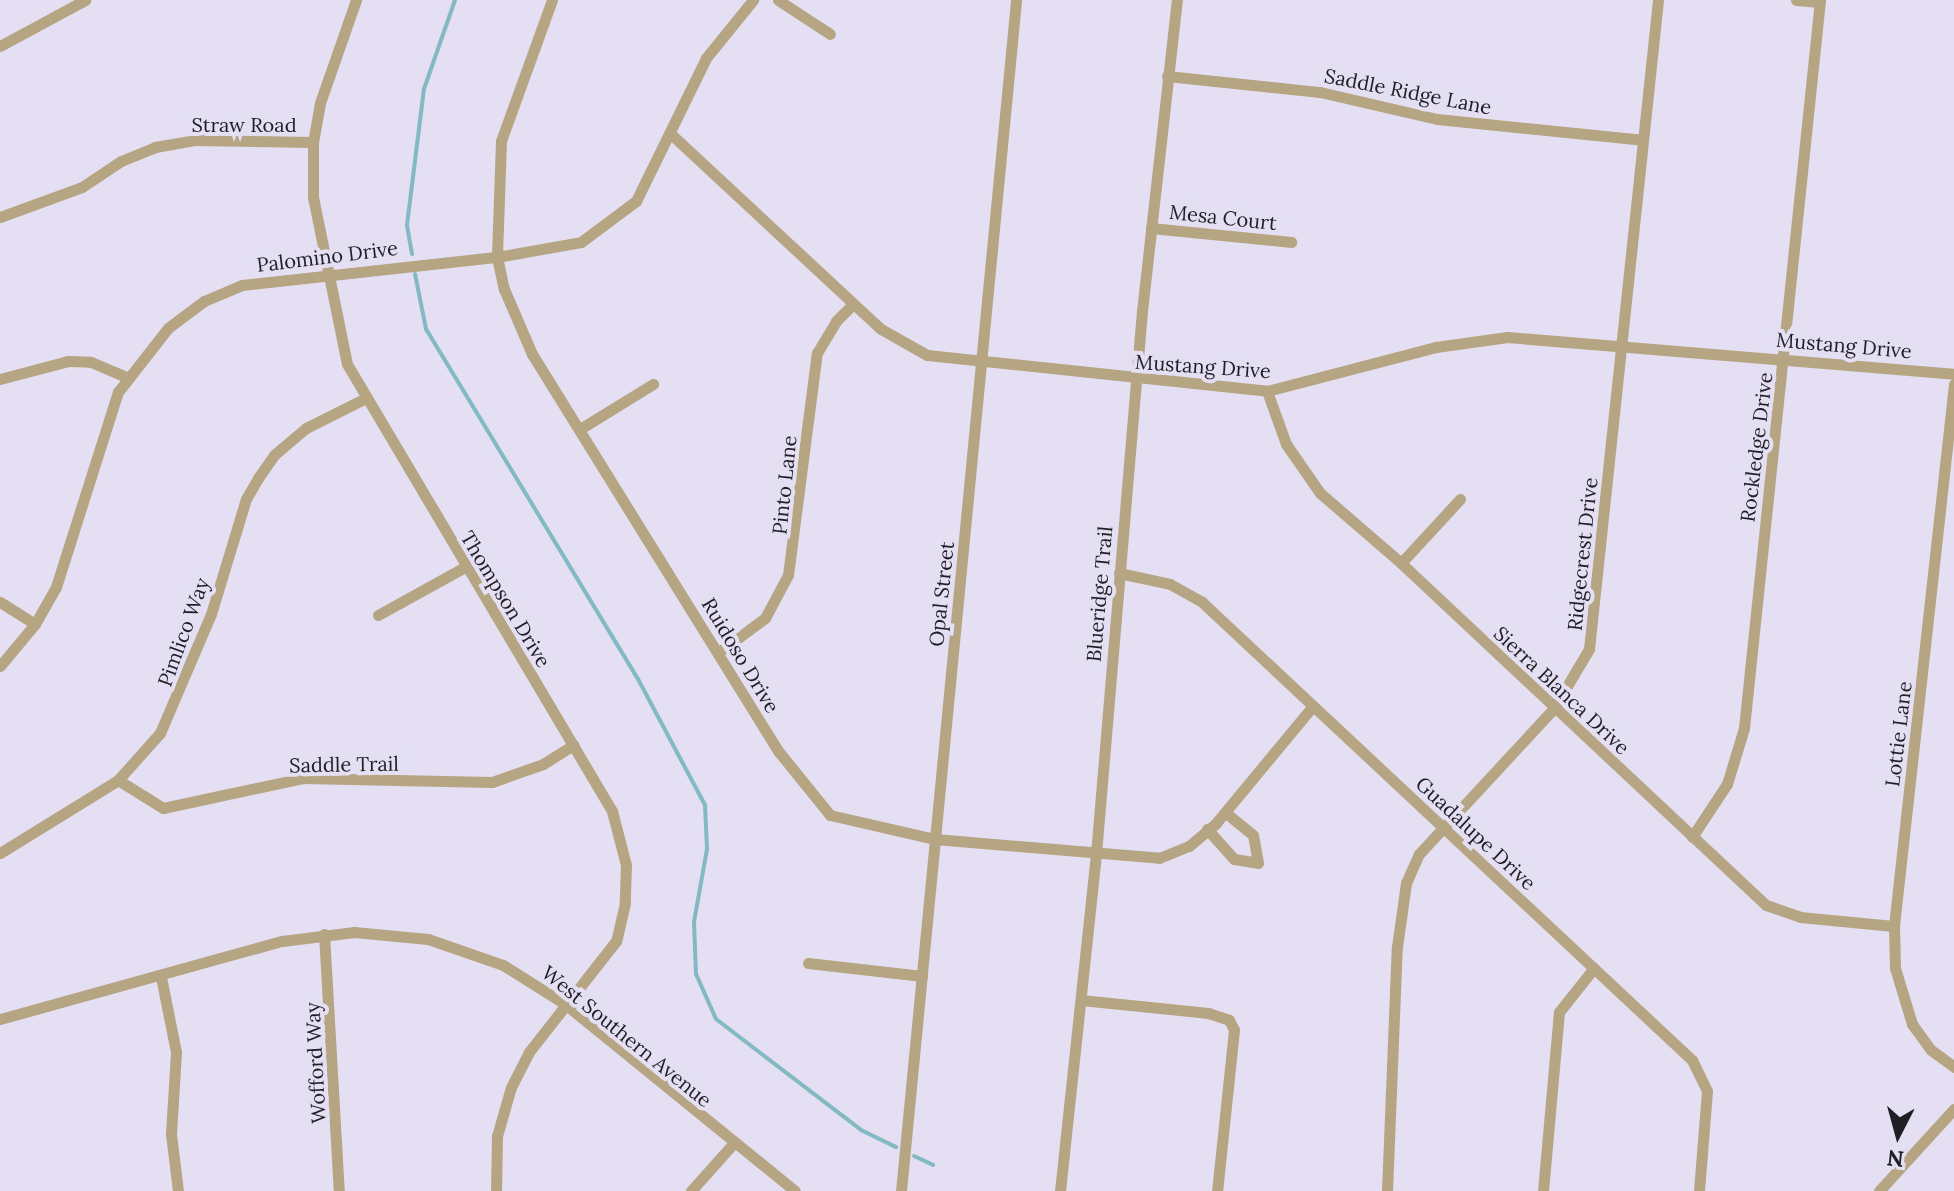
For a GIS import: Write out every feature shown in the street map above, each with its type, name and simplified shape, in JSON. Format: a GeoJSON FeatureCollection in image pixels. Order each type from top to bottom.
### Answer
{"type":"FeatureCollection","features":[{"type":"Feature","properties":{"kind":"street"},"geometry":{"type":"LineString","coordinates":[[0,46],[85,0]]}},
{"type":"Feature","properties":{"kind":"street","name":"Thompson Drive"},"geometry":{"type":"LineString","coordinates":[[356,0],[320,103],[313,142],[313,197],[347,364],[364,399],[574,745],[618,826],[628,885],[616,941],[565,1004],[511,1087],[497,1136],[496,1191]]}},
{"type":"Feature","properties":{"kind":"street","name":"Ruidoso Drive"},"geometry":{"type":"LineString","coordinates":[[552,0],[501,141],[497,257],[504,289],[532,354],[779,752],[830,815],[935,839],[1159,858],[1189,846],[1225,812],[1312,707]]}},
{"type":"Feature","properties":{"kind":"street","name":"Palomino Drive"},"geometry":{"type":"LineString","coordinates":[[0,666],[35,624],[56,587],[112,405],[126,377],[168,328],[204,301],[242,285],[559,248],[602,230],[636,201],[672,135],[706,58],[753,0]]}},
{"type":"Feature","properties":{"kind":"street"},"geometry":{"type":"LineString","coordinates":[[778,0],[830,34]]}},
{"type":"Feature","properties":{"kind":"street","name":"Opal Street"},"geometry":{"type":"LineString","coordinates":[[901,1191],[1016,0]]}},
{"type":"Feature","properties":{"kind":"street","name":"Blueridge Trail"},"geometry":{"type":"LineString","coordinates":[[1060,1191],[1096,854],[1136,380],[1177,0]]}},
{"type":"Feature","properties":{"kind":"street","name":"Ridgecrest Drive"},"geometry":{"type":"LineString","coordinates":[[1387,1191],[1400,910],[1419,854],[1554,708],[1582,669],[1594,626],[1620,344],[1658,0]]}},
{"type":"Feature","properties":{"kind":"street"},"geometry":{"type":"LineString","coordinates":[[1796,0],[1820,1]]}},
{"type":"Feature","properties":{"kind":"street","name":"Rockledge Drive"},"geometry":{"type":"LineString","coordinates":[[1692,837],[1727,784],[1744,728],[1820,1]]}},
{"type":"Feature","properties":{"kind":"street","name":"Saddle Ridge Lane"},"geometry":{"type":"LineString","coordinates":[[1167,76],[1320,92],[1437,119],[1642,140]]}},
{"type":"Feature","properties":{"kind":"street","name":"Mustang Drive"},"geometry":{"type":"LineString","coordinates":[[672,135],[853,304],[905,347],[927,355],[1136,380],[1267,391],[1472,339],[1620,344],[1954,374]]}},
{"type":"Feature","properties":{"kind":"street","name":"Straw Road"},"geometry":{"type":"LineString","coordinates":[[0,217],[82,187],[121,161],[155,147],[194,140],[313,142]]}},
{"type":"Feature","properties":{"kind":"street","name":"Mesa Court"},"geometry":{"type":"LineString","coordinates":[[1151,228],[1291,242]]}},
{"type":"Feature","properties":{"kind":"street","name":"Pinto Lane"},"geometry":{"type":"LineString","coordinates":[[719,652],[765,618],[788,575],[817,353],[853,304]]}},
{"type":"Feature","properties":{"kind":"street"},"geometry":{"type":"LineString","coordinates":[[0,379],[68,361],[91,362],[126,377]]}},
{"type":"Feature","properties":{"kind":"street"},"geometry":{"type":"LineString","coordinates":[[580,429],[653,384]]}},
{"type":"Feature","properties":{"kind":"street","name":"Lottie Lane"},"geometry":{"type":"LineString","coordinates":[[1954,384],[1894,926],[1895,968],[1912,1024],[1931,1050],[1954,1067]]}},
{"type":"Feature","properties":{"kind":"street","name":"Sierra Blanca Drive"},"geometry":{"type":"LineString","coordinates":[[1267,391],[1286,444],[1320,493],[1401,563],[1766,905],[1780,912],[1894,926]]}},
{"type":"Feature","properties":{"kind":"street","name":"Pimlico Way"},"geometry":{"type":"LineString","coordinates":[[0,853],[118,780],[160,733],[174,708],[211,614],[246,499],[258,478],[274,455],[306,428],[364,399]]}},
{"type":"Feature","properties":{"kind":"street"},"geometry":{"type":"LineString","coordinates":[[1401,563],[1460,499]]}},
{"type":"Feature","properties":{"kind":"street"},"geometry":{"type":"LineString","coordinates":[[1940,532],[1954,533]]}},
{"type":"Feature","properties":{"kind":"street"},"geometry":{"type":"LineString","coordinates":[[378,615],[465,567]]}},
{"type":"Feature","properties":{"kind":"street","name":"Guadalupe Drive"},"geometry":{"type":"LineString","coordinates":[[1119,573],[1170,584],[1202,602],[1692,1060],[1703,1077],[1707,1110],[1699,1191]]}},
{"type":"Feature","properties":{"kind":"street"},"geometry":{"type":"LineString","coordinates":[[0,602],[35,624]]}},
{"type":"Feature","properties":{"kind":"street","name":"Saddle Trail"},"geometry":{"type":"LineString","coordinates":[[118,780],[163,808],[303,778],[492,782],[543,764],[574,745]]}},
{"type":"Feature","properties":{"kind":"street"},"geometry":{"type":"LineString","coordinates":[[1207,829],[1234,859],[1258,863],[1253,835],[1225,812]]}},
{"type":"Feature","properties":{"kind":"street","name":"West Southern Avenue"},"geometry":{"type":"LineString","coordinates":[[0,1019],[324,934],[381,933],[449,944],[503,965],[565,1004],[732,1145],[795,1191]]}},
{"type":"Feature","properties":{"kind":"street","name":"Wofford Way"},"geometry":{"type":"LineString","coordinates":[[324,934],[339,1191]]}},
{"type":"Feature","properties":{"kind":"street"},"geometry":{"type":"LineString","coordinates":[[808,963],[922,976]]}},
{"type":"Feature","properties":{"kind":"street"},"geometry":{"type":"LineString","coordinates":[[1543,1191],[1559,1012],[1594,968]]}},
{"type":"Feature","properties":{"kind":"street"},"geometry":{"type":"LineString","coordinates":[[161,977],[176,1052],[171,1134],[178,1191]]}},
{"type":"Feature","properties":{"kind":"street"},"geometry":{"type":"LineString","coordinates":[[1081,1000],[1208,1013],[1229,1020],[1234,1030],[1217,1191]]}},
{"type":"Feature","properties":{"kind":"street"},"geometry":{"type":"LineString","coordinates":[[1879,1191],[1954,1109]]}},
{"type":"Feature","properties":{"kind":"street"},"geometry":{"type":"LineString","coordinates":[[691,1191],[732,1145]]}},
{"type":"Feature","properties":{"kind":"waterway"},"geometry":{"type":"LineString","coordinates":[[412,254],[407,225],[424,89],[455,0]]}},
{"type":"Feature","properties":{"kind":"waterway"},"geometry":{"type":"LineString","coordinates":[[415,274],[426,329],[638,679],[705,805],[707,849],[694,922],[696,974],[716,1019],[861,1130],[896,1147]]}},
{"type":"Feature","properties":{"kind":"waterway"},"geometry":{"type":"LineString","coordinates":[[914,1156],[933,1165]]}}]}
